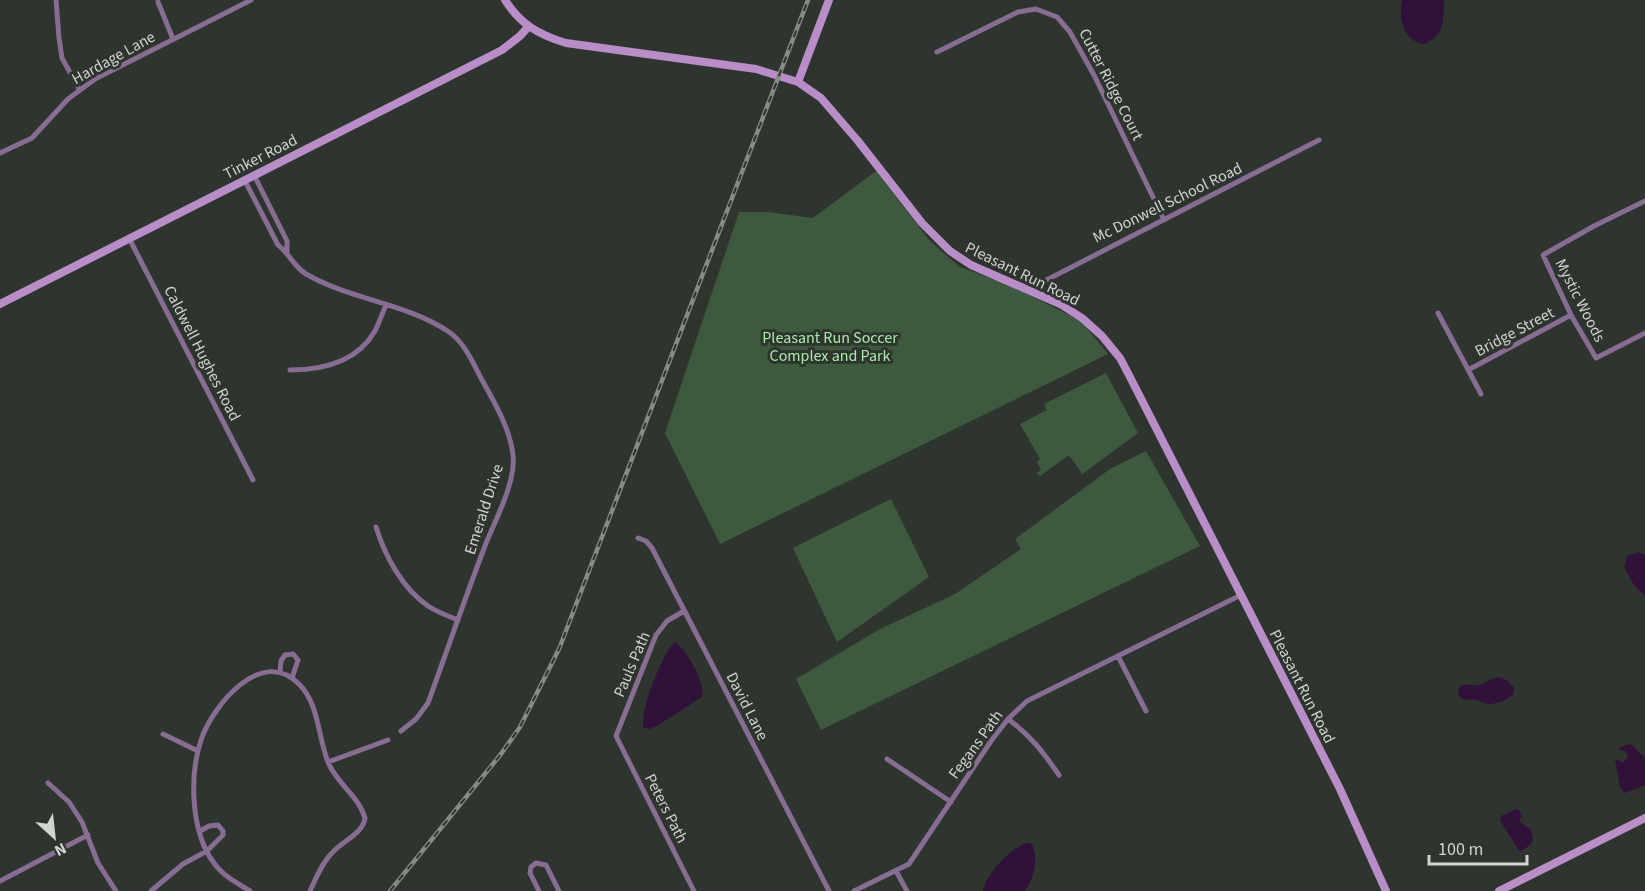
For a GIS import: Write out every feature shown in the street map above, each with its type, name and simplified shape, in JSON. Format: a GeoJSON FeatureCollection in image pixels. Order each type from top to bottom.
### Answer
{"type":"FeatureCollection","features":[{"type":"Feature","properties":{"kind":"main road","name":"Pleasant Run Road"},"geometry":{"type":"LineString","coordinates":[[506,0],[528,27],[566,43],[756,69],[798,82],[832,109],[922,223],[950,251],[971,265],[1060,304],[1082,318],[1102,336],[1119,358],[1241,595],[1349,807],[1386,891]]}},
{"type":"Feature","properties":{"kind":"main road"},"geometry":{"type":"LineString","coordinates":[[798,82],[829,0]]}},
{"type":"Feature","properties":{"kind":"main road","name":"Tinker Road"},"geometry":{"type":"LineString","coordinates":[[0,304],[502,50],[528,27]]}},
{"type":"Feature","properties":{"kind":"main road"},"geometry":{"type":"LineString","coordinates":[[1499,891],[1645,818]]}},
{"type":"Feature","properties":{"kind":"street"},"geometry":{"type":"LineString","coordinates":[[56,0],[58,38],[62,58],[79,89]]}},
{"type":"Feature","properties":{"kind":"street","name":"Hardage Lane"},"geometry":{"type":"LineString","coordinates":[[0,153],[32,138],[79,89],[95,79],[251,0]]}},
{"type":"Feature","properties":{"kind":"street"},"geometry":{"type":"LineString","coordinates":[[158,2],[173,39]]}},
{"type":"Feature","properties":{"kind":"street","name":"Cutter Ridge Court"},"geometry":{"type":"LineString","coordinates":[[938,52],[1018,12],[1036,9],[1057,17],[1070,32],[1095,76],[1164,220]]}},
{"type":"Feature","properties":{"kind":"street","name":"Mc Donwell School Road"},"geometry":{"type":"LineString","coordinates":[[1027,290],[1319,140]]}},
{"type":"Feature","properties":{"kind":"street","name":"Emerald Drive"},"geometry":{"type":"LineString","coordinates":[[254,174],[287,241],[287,252]]}},
{"type":"Feature","properties":{"kind":"street","name":"Emerald Drive"},"geometry":{"type":"LineString","coordinates":[[244,179],[278,245],[287,252],[304,273],[424,318],[448,332],[462,346],[495,404],[509,438],[513,455],[510,479],[501,508],[428,704],[416,719],[401,731]]}},
{"type":"Feature","properties":{"kind":"street","name":"Mystic Woods"},"geometry":{"type":"LineString","coordinates":[[1645,201],[1543,255],[1596,358],[1645,333]]}},
{"type":"Feature","properties":{"kind":"street","name":"Caldwell Hughes Road"},"geometry":{"type":"LineString","coordinates":[[129,238],[253,480]]}},
{"type":"Feature","properties":{"kind":"street"},"geometry":{"type":"LineString","coordinates":[[290,369],[320,368],[349,356],[361,348],[374,332],[386,305]]}},
{"type":"Feature","properties":{"kind":"street"},"geometry":{"type":"LineString","coordinates":[[1438,313],[1480,394]]}},
{"type":"Feature","properties":{"kind":"street","name":"Bridge Street"},"geometry":{"type":"LineString","coordinates":[[1468,370],[1572,315]]}},
{"type":"Feature","properties":{"kind":"street"},"geometry":{"type":"LineString","coordinates":[[376,527],[381,543],[405,584],[428,606],[458,620]]}},
{"type":"Feature","properties":{"kind":"street","name":"David Lane"},"geometry":{"type":"LineString","coordinates":[[638,538],[646,541],[652,548],[829,891]]}},
{"type":"Feature","properties":{"kind":"street","name":"Fegans Path"},"geometry":{"type":"LineString","coordinates":[[854,891],[909,864],[1008,719],[1027,701],[1241,595]]}},
{"type":"Feature","properties":{"kind":"street","name":"Pauls Path"},"geometry":{"type":"LineString","coordinates":[[616,736],[656,635],[667,621],[684,611]]}},
{"type":"Feature","properties":{"kind":"street"},"geometry":{"type":"LineString","coordinates":[[280,672],[285,655],[293,654],[298,660],[292,678]]}},
{"type":"Feature","properties":{"kind":"street"},"geometry":{"type":"LineString","coordinates":[[1119,656],[1146,711]]}},
{"type":"Feature","properties":{"kind":"street"},"geometry":{"type":"LineString","coordinates":[[250,891],[228,878],[214,864],[195,819],[198,751],[206,730],[224,700],[231,693],[246,680],[257,675],[280,672],[292,678],[308,695],[328,762],[357,801],[365,818],[362,827],[333,851],[310,891]]}},
{"type":"Feature","properties":{"kind":"street"},"geometry":{"type":"LineString","coordinates":[[1008,719],[1039,746],[1059,775]]}},
{"type":"Feature","properties":{"kind":"street"},"geometry":{"type":"LineString","coordinates":[[163,734],[198,751]]}},
{"type":"Feature","properties":{"kind":"street","name":"Peters Path"},"geometry":{"type":"LineString","coordinates":[[616,736],[694,891]]}},
{"type":"Feature","properties":{"kind":"street"},"geometry":{"type":"LineString","coordinates":[[328,762],[388,740]]}},
{"type":"Feature","properties":{"kind":"street"},"geometry":{"type":"LineString","coordinates":[[887,759],[951,802]]}},
{"type":"Feature","properties":{"kind":"street"},"geometry":{"type":"LineString","coordinates":[[48,783],[69,802],[88,835],[98,863],[116,891]]}},
{"type":"Feature","properties":{"kind":"street"},"geometry":{"type":"LineString","coordinates":[[151,891],[183,864],[207,851],[212,844],[222,838],[224,831],[218,825],[213,825],[200,831]]}},
{"type":"Feature","properties":{"kind":"street"},"geometry":{"type":"LineString","coordinates":[[0,881],[88,835]]}},
{"type":"Feature","properties":{"kind":"street"},"geometry":{"type":"LineString","coordinates":[[538,891],[530,873],[531,867],[537,862],[546,865],[559,891]]}},
{"type":"Feature","properties":{"kind":"street"},"geometry":{"type":"LineString","coordinates":[[896,871],[907,891]]}},
{"type":"Feature","properties":{"kind":"green space","name":"Pleasant Run Soccer Complex and Park"},"geometry":{"type":"Polygon","coordinates":[[[876,171],[930,241],[960,267],[1012,286],[1081,321],[1108,354],[720,544],[665,433],[739,212],[768,212],[813,218],[876,171]]]}},
{"type":"Feature","properties":{"kind":"green space"},"geometry":{"type":"Polygon","coordinates":[[[1106,373],[1138,433],[1081,475],[1069,455],[1040,476],[1037,473],[1041,470],[1037,462],[1040,459],[1020,424],[1047,410],[1044,404],[1106,373]]]}},
{"type":"Feature","properties":{"kind":"green space"},"geometry":{"type":"Polygon","coordinates":[[[1146,451],[1200,546],[821,730],[796,679],[880,629],[955,594],[1021,549],[1015,539],[1110,469],[1146,451]]]}},
{"type":"Feature","properties":{"kind":"green space"},"geometry":{"type":"Polygon","coordinates":[[[891,499],[929,577],[837,642],[793,548],[891,499]]]}},
{"type":"Feature","properties":{"kind":"shaded area"},"geometry":{"type":"Polygon","coordinates":[[[1402,0],[1444,0],[1442,26],[1436,37],[1423,44],[1411,38],[1402,21],[1402,0]]]}},
{"type":"Feature","properties":{"kind":"shaded area"},"geometry":{"type":"Polygon","coordinates":[[[1638,552],[1645,555],[1645,596],[1634,585],[1624,567],[1627,556],[1638,552]]]}},
{"type":"Feature","properties":{"kind":"shaded area"},"geometry":{"type":"Polygon","coordinates":[[[675,642],[694,667],[701,684],[702,697],[658,725],[650,729],[644,728],[643,721],[648,697],[664,658],[675,642]]]}},
{"type":"Feature","properties":{"kind":"shaded area"},"geometry":{"type":"Polygon","coordinates":[[[1499,677],[1508,681],[1514,688],[1513,695],[1505,700],[1486,704],[1474,699],[1464,700],[1459,696],[1458,688],[1461,686],[1482,684],[1499,677]]]}},
{"type":"Feature","properties":{"kind":"shaded area"},"geometry":{"type":"Polygon","coordinates":[[[1631,744],[1645,758],[1645,785],[1625,793],[1620,787],[1615,759],[1623,763],[1628,757],[1625,751],[1618,750],[1620,747],[1631,744]]]}},
{"type":"Feature","properties":{"kind":"shaded area"},"geometry":{"type":"Polygon","coordinates":[[[1516,809],[1522,815],[1519,822],[1532,833],[1532,843],[1519,851],[1500,820],[1501,816],[1516,809]]]}},
{"type":"Feature","properties":{"kind":"shaded area"},"geometry":{"type":"Polygon","coordinates":[[[1028,843],[1032,844],[1035,862],[1031,880],[1025,891],[983,891],[989,876],[1007,855],[1028,843]]]}},
{"type":"Feature","properties":{"kind":"railway"},"geometry":{"type":"LineString","coordinates":[[390,891],[501,754],[520,727],[559,649],[808,0]]}}]}
